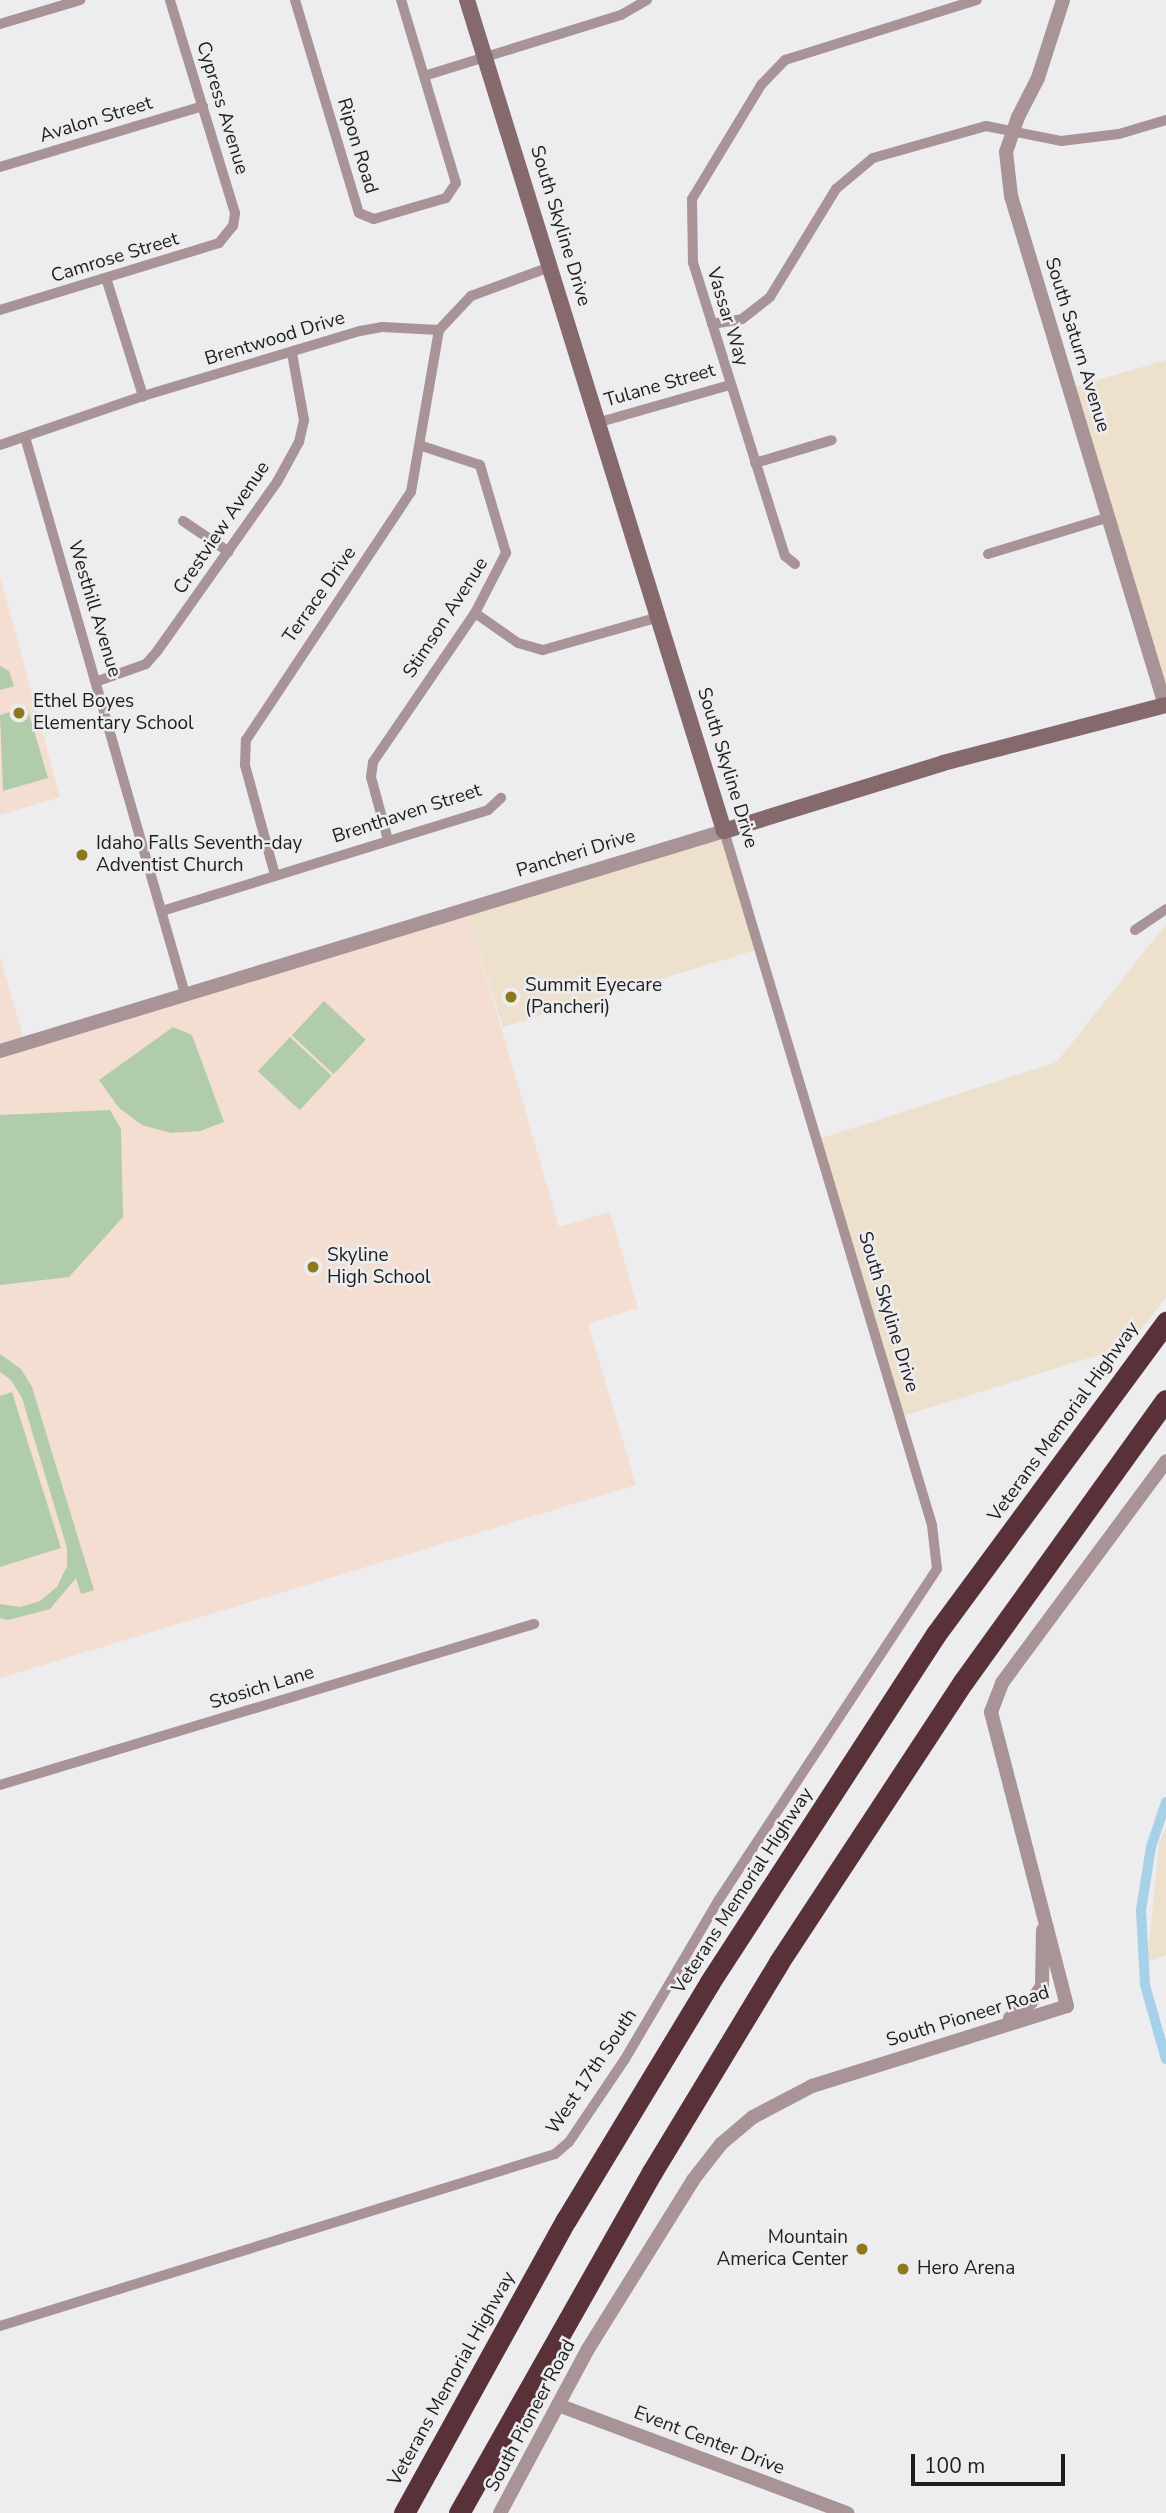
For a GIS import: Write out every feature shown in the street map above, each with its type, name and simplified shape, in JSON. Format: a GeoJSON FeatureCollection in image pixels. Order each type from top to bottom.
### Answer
{"type":"FeatureCollection","features":[{"type":"Feature","properties":{"kind":"highway","name":"Veterans Memorial Highway"},"geometry":{"type":"LineString","coordinates":[[404,2513],[566,2220],[710,1982],[936,1634],[1166,1322]]}},
{"type":"Feature","properties":{"kind":"highway"},"geometry":{"type":"LineString","coordinates":[[459,2513],[652,2172],[779,1962],[963,1682],[1166,1400]]}},
{"type":"Feature","properties":{"kind":"main road","name":"South Skyline Drive"},"geometry":{"type":"LineString","coordinates":[[467,0],[600,422],[724,831]]}},
{"type":"Feature","properties":{"kind":"main road","name":"Pancheri Drive"},"geometry":{"type":"LineString","coordinates":[[724,831],[943,763],[1166,707]]}},
{"type":"Feature","properties":{"kind":"street"},"geometry":{"type":"LineString","coordinates":[[0,24],[80,0]]}},
{"type":"Feature","properties":{"kind":"street","name":"Cypress Avenue"},"geometry":{"type":"LineString","coordinates":[[170,0],[235,213],[232,226]]}},
{"type":"Feature","properties":{"kind":"street","name":"Ripon Road"},"geometry":{"type":"LineString","coordinates":[[295,0],[359,213],[366,219],[453,193],[456,183],[401,0]]}},
{"type":"Feature","properties":{"kind":"street"},"geometry":{"type":"LineString","coordinates":[[424,76],[621,15],[647,0]]}},
{"type":"Feature","properties":{"kind":"street","name":"Vassar Way"},"geometry":{"type":"LineString","coordinates":[[795,565],[785,556],[693,263],[692,199],[761,85],[785,60],[977,0]]}},
{"type":"Feature","properties":{"kind":"street","name":"South Saturn Avenue"},"geometry":{"type":"LineString","coordinates":[[1063,0],[1038,78],[1013,130],[1006,152],[1011,196],[1166,707]]}},
{"type":"Feature","properties":{"kind":"street","name":"Avalon Street"},"geometry":{"type":"LineString","coordinates":[[0,167],[203,106]]}},
{"type":"Feature","properties":{"kind":"street"},"geometry":{"type":"LineString","coordinates":[[712,324],[742,319],[770,297],[817,216],[852,172],[873,158],[986,125],[1061,141],[1119,134],[1163,121]]}},
{"type":"Feature","properties":{"kind":"street","name":"Camrose Street"},"geometry":{"type":"LineString","coordinates":[[0,310],[107,281],[219,243],[232,226]]}},
{"type":"Feature","properties":{"kind":"street"},"geometry":{"type":"LineString","coordinates":[[439,330],[471,296],[550,267]]}},
{"type":"Feature","properties":{"kind":"street"},"geometry":{"type":"LineString","coordinates":[[107,281],[144,396]]}},
{"type":"Feature","properties":{"kind":"street","name":"Brentwood Drive"},"geometry":{"type":"LineString","coordinates":[[0,445],[144,396],[382,327],[439,330]]}},
{"type":"Feature","properties":{"kind":"street","name":"Terrace Drive"},"geometry":{"type":"LineString","coordinates":[[275,875],[244,765],[250,730],[400,515],[411,492],[422,446],[439,330]]}},
{"type":"Feature","properties":{"kind":"street","name":"Crestview Avenue"},"geometry":{"type":"LineString","coordinates":[[98,681],[146,664],[229,552],[299,442],[303,397],[292,353]]}},
{"type":"Feature","properties":{"kind":"street","name":"Tulane Street"},"geometry":{"type":"LineString","coordinates":[[600,422],[730,384]]}},
{"type":"Feature","properties":{"kind":"street","name":"Westhill Avenue"},"geometry":{"type":"LineString","coordinates":[[25,437],[98,681],[185,994]]}},
{"type":"Feature","properties":{"kind":"street"},"geometry":{"type":"LineString","coordinates":[[755,463],[832,440]]}},
{"type":"Feature","properties":{"kind":"street","name":"Stimson Avenue"},"geometry":{"type":"LineString","coordinates":[[388,840],[371,776],[373,762],[475,612],[506,553],[480,465],[422,446]]}},
{"type":"Feature","properties":{"kind":"street"},"geometry":{"type":"LineString","coordinates":[[988,554],[1110,517]]}},
{"type":"Feature","properties":{"kind":"street"},"geometry":{"type":"LineString","coordinates":[[183,521],[229,552]]}},
{"type":"Feature","properties":{"kind":"street"},"geometry":{"type":"LineString","coordinates":[[475,612],[518,643],[543,650],[659,617]]}},
{"type":"Feature","properties":{"kind":"street","name":"Brenthaven Street"},"geometry":{"type":"LineString","coordinates":[[162,911],[488,810],[501,798]]}},
{"type":"Feature","properties":{"kind":"street","name":"Pancheri Drive"},"geometry":{"type":"LineString","coordinates":[[0,1051],[724,831]]}},
{"type":"Feature","properties":{"kind":"street","name":"South Skyline Drive"},"geometry":{"type":"LineString","coordinates":[[724,831],[937,1551]]}},
{"type":"Feature","properties":{"kind":"street"},"geometry":{"type":"LineString","coordinates":[[1135,930],[1166,909]]}},
{"type":"Feature","properties":{"kind":"street","name":"South Pioneer Road"},"geometry":{"type":"LineString","coordinates":[[500,2513],[558,2405],[693,2180],[721,2144],[753,2117],[812,2086],[1067,2006],[1043,1905],[993,1728],[996,1695],[1166,1461]]}},
{"type":"Feature","properties":{"kind":"street","name":"West 17th South"},"geometry":{"type":"LineString","coordinates":[[0,2326],[534,2164],[562,2148],[625,2059],[718,1901],[926,1590],[937,1569],[937,1551]]}},
{"type":"Feature","properties":{"kind":"street","name":"Stosich Lane"},"geometry":{"type":"LineString","coordinates":[[0,1785],[534,1624]]}},
{"type":"Feature","properties":{"kind":"street"},"geometry":{"type":"LineString","coordinates":[[988,2030],[1020,2012],[1038,1995],[1043,1977],[1043,1905]]}},
{"type":"Feature","properties":{"kind":"street","name":"Event Center Drive"},"geometry":{"type":"LineString","coordinates":[[558,2405],[846,2513]]}},
{"type":"Feature","properties":{"kind":"shaded area"},"geometry":{"type":"Polygon","coordinates":[[[1166,360],[1166,709],[1070,388],[1166,360]]]}},
{"type":"Feature","properties":{"kind":"shaded area","name":"Ethel Boyes Elementary School"},"geometry":{"type":"Polygon","coordinates":[[[0,576],[60,797],[0,815],[0,576]]]}},
{"type":"Feature","properties":{"kind":"shaded area"},"geometry":{"type":"Polygon","coordinates":[[[724,831],[760,949],[503,1027],[467,910],[724,831]]]}},
{"type":"Feature","properties":{"kind":"shaded area","name":"Skyline High School"},"geometry":{"type":"Polygon","coordinates":[[[467,910],[559,1227],[610,1212],[638,1308],[588,1324],[636,1485],[0,1678],[0,957],[25,1043],[467,910]]]}},
{"type":"Feature","properties":{"kind":"shaded area"},"geometry":{"type":"Polygon","coordinates":[[[1166,924],[1166,1297],[1128,1346],[903,1416],[819,1139],[1057,1062],[1166,924]]]}},
{"type":"Feature","properties":{"kind":"shaded area"},"geometry":{"type":"Polygon","coordinates":[[[1166,1826],[1166,1955],[1147,1962],[1159,1843],[1166,1826]]]}},
{"type":"Feature","properties":{"kind":"green space"},"geometry":{"type":"Polygon","coordinates":[[[0,666],[9,671],[14,686],[0,690],[0,666]]]}},
{"type":"Feature","properties":{"kind":"green space"},"geometry":{"type":"Polygon","coordinates":[[[27,707],[48,778],[3,791],[0,715],[27,707]]]}},
{"type":"Feature","properties":{"kind":"green space"},"geometry":{"type":"Polygon","coordinates":[[[324,1001],[366,1040],[334,1074],[292,1035],[324,1001]]]}},
{"type":"Feature","properties":{"kind":"green space"},"geometry":{"type":"Polygon","coordinates":[[[173,1027],[192,1035],[224,1122],[200,1131],[171,1133],[142,1125],[119,1108],[99,1080],[173,1027]]]}},
{"type":"Feature","properties":{"kind":"green space"},"geometry":{"type":"Polygon","coordinates":[[[290,1037],[332,1076],[300,1110],[258,1071],[290,1037]]]}},
{"type":"Feature","properties":{"kind":"green space"},"geometry":{"type":"Polygon","coordinates":[[[110,1110],[121,1129],[123,1217],[69,1277],[0,1285],[0,1115],[110,1110]]]}},
{"type":"Feature","properties":{"kind":"green space"},"geometry":{"type":"Polygon","coordinates":[[[0,1354],[21,1369],[32,1387],[94,1590],[81,1594],[76,1578],[50,1609],[8,1620],[0,1618],[0,1604],[20,1607],[40,1601],[57,1587],[67,1566],[67,1548],[22,1398],[11,1380],[0,1372],[0,1354]]]}},
{"type":"Feature","properties":{"kind":"green space"},"geometry":{"type":"Polygon","coordinates":[[[12,1392],[61,1548],[0,1567],[0,1396],[12,1392]]]}},
{"type":"Feature","properties":{"kind":"waterway"},"geometry":{"type":"LineString","coordinates":[[1166,1802],[1151,1847],[1141,1910],[1145,1985],[1166,2059]]}},
{"type":"Feature","properties":{"kind":"place","name":"Ethel Boyes Elementary School"},"geometry":{"type":"Point","coordinates":[19,713]}},
{"type":"Feature","properties":{"kind":"place","name":"Idaho Falls Seventh-day Adventist Church"},"geometry":{"type":"Point","coordinates":[82,855]}},
{"type":"Feature","properties":{"kind":"place","name":"Summit Eyecare (Pancheri)"},"geometry":{"type":"Point","coordinates":[511,997]}},
{"type":"Feature","properties":{"kind":"place","name":"Skyline High School"},"geometry":{"type":"Point","coordinates":[313,1267]}},
{"type":"Feature","properties":{"kind":"place","name":"Mountain America Center"},"geometry":{"type":"Point","coordinates":[862,2249]}},
{"type":"Feature","properties":{"kind":"place","name":"Hero Arena"},"geometry":{"type":"Point","coordinates":[903,2269]}}]}
